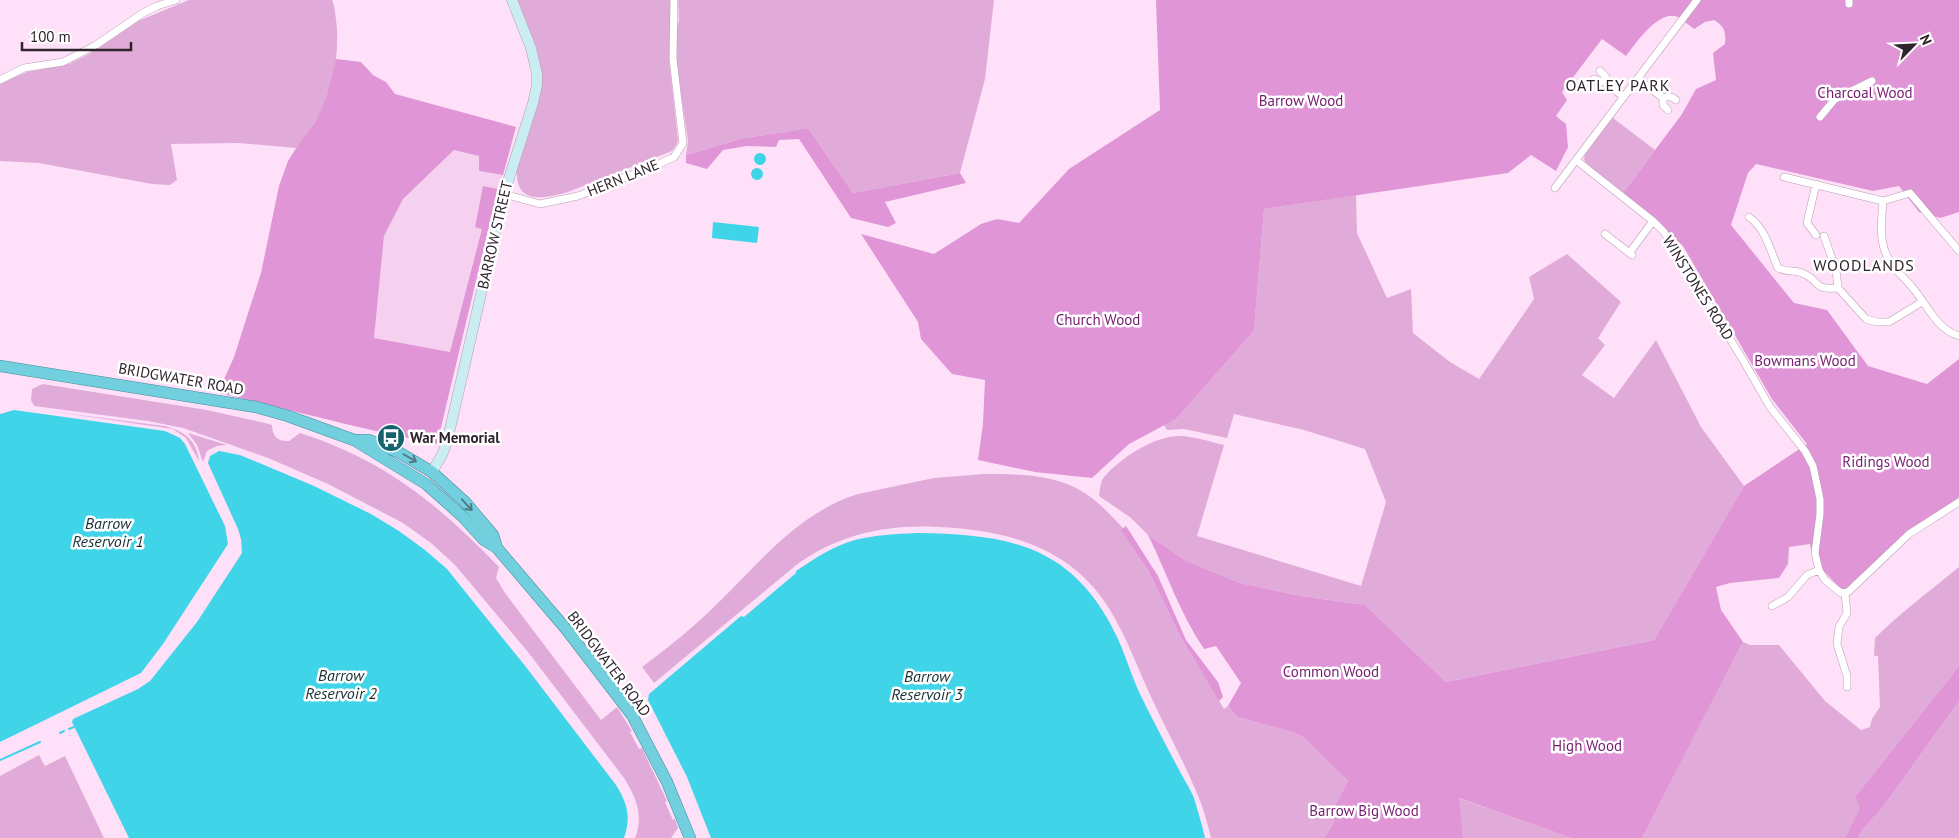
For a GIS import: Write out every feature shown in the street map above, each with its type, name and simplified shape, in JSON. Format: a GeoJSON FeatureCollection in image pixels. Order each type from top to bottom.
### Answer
{"type":"FeatureCollection","features":[{"type":"Feature","properties":{"kind":"highway","name":"BRIDGWATER ROAD"},"geometry":{"type":"LineString","coordinates":[[0,366],[256,407],[288,416],[354,440],[365,449],[414,476],[448,503],[484,540],[497,548],[566,629],[632,715],[667,782],[690,838]]}},
{"type":"Feature","properties":{"kind":"highway","name":"BRIDGWATER ROAD"},"geometry":{"type":"LineString","coordinates":[[354,440],[369,440],[400,453],[432,472],[470,508],[492,534],[497,548]]}},
{"type":"Feature","properties":{"kind":"highway"},"geometry":{"type":"LineString","coordinates":[[365,449],[373,457],[436,498],[448,503]]}},
{"type":"Feature","properties":{"kind":"highway"},"geometry":{"type":"LineString","coordinates":[[414,476],[432,472]]}},
{"type":"Feature","properties":{"kind":"highway"},"geometry":{"type":"LineString","coordinates":[[432,472],[430,478],[432,484],[448,503]]}},
{"type":"Feature","properties":{"kind":"main road","name":"BARROW STREET"},"geometry":{"type":"LineString","coordinates":[[432,472],[447,442],[504,194],[533,104],[537,79],[531,48],[512,0]]}},
{"type":"Feature","properties":{"kind":"street"},"geometry":{"type":"LineString","coordinates":[[0,80],[24,68],[63,62],[96,45],[143,13],[176,0]]}},
{"type":"Feature","properties":{"kind":"street","name":"HERN LANE"},"geometry":{"type":"LineString","coordinates":[[504,194],[540,204],[556,201],[578,196],[659,164],[674,156],[683,143],[673,60],[674,0]]}},
{"type":"Feature","properties":{"kind":"street"},"geometry":{"type":"LineString","coordinates":[[1556,188],[1697,0]]}},
{"type":"Feature","properties":{"kind":"street"},"geometry":{"type":"LineString","coordinates":[[1600,71],[1605,74],[1603,81]]}},
{"type":"Feature","properties":{"kind":"street"},"geometry":{"type":"LineString","coordinates":[[1594,79],[1599,82],[1603,81],[1624,98]]}},
{"type":"Feature","properties":{"kind":"street"},"geometry":{"type":"LineString","coordinates":[[1638,79],[1663,98]]}},
{"type":"Feature","properties":{"kind":"street"},"geometry":{"type":"LineString","coordinates":[[1820,117],[1835,99],[1872,81]]}},
{"type":"Feature","properties":{"kind":"street"},"geometry":{"type":"LineString","coordinates":[[1663,98],[1667,96],[1676,100]]}},
{"type":"Feature","properties":{"kind":"street"},"geometry":{"type":"LineString","coordinates":[[1663,98],[1663,105],[1668,110]]}},
{"type":"Feature","properties":{"kind":"street","name":"WINSTONES ROAD"},"geometry":{"type":"LineString","coordinates":[[1576,160],[1653,221],[1675,248],[1770,407],[1805,451],[1813,466],[1820,499],[1815,553],[1819,570]]}},
{"type":"Feature","properties":{"kind":"street"},"geometry":{"type":"LineString","coordinates":[[1784,177],[1883,201],[1910,192],[1959,251]]}},
{"type":"Feature","properties":{"kind":"street"},"geometry":{"type":"LineString","coordinates":[[1816,184],[1807,223],[1816,235]]}},
{"type":"Feature","properties":{"kind":"street"},"geometry":{"type":"LineString","coordinates":[[1883,201],[1882,234],[1885,253],[1933,317],[1953,334],[1959,336]]}},
{"type":"Feature","properties":{"kind":"street"},"geometry":{"type":"LineString","coordinates":[[1749,217],[1757,222],[1768,240],[1778,268],[1787,272],[1798,271],[1805,274],[1818,286],[1826,289],[1838,288]]}},
{"type":"Feature","properties":{"kind":"street"},"geometry":{"type":"LineString","coordinates":[[1605,234],[1631,253],[1653,221]]}},
{"type":"Feature","properties":{"kind":"street"},"geometry":{"type":"LineString","coordinates":[[1824,236],[1836,270],[1838,288],[1866,319],[1877,322],[1889,322],[1922,302]]}},
{"type":"Feature","properties":{"kind":"street"},"geometry":{"type":"LineString","coordinates":[[1844,594],[1909,534],[1959,502]]}},
{"type":"Feature","properties":{"kind":"street"},"geometry":{"type":"LineString","coordinates":[[1772,606],[1788,597],[1807,575],[1819,570],[1833,588],[1844,594],[1848,612],[1839,628],[1837,644],[1847,676],[1847,688]]}},
{"type":"Feature","properties":{"kind":"shaded area"},"geometry":{"type":"Polygon","coordinates":[[[189,0],[332,0],[336,19],[337,45],[331,86],[322,111],[296,148],[239,143],[171,144],[177,180],[170,185],[152,184],[39,163],[0,161],[0,83],[27,72],[69,64],[89,54],[138,21],[189,0]]]}},
{"type":"Feature","properties":{"kind":"shaded area"},"geometry":{"type":"Polygon","coordinates":[[[516,0],[672,0],[669,59],[678,140],[672,151],[568,192],[541,197],[525,194],[517,180],[517,168],[539,96],[537,54],[524,16],[516,0]]]}},
{"type":"Feature","properties":{"kind":"shaded area"},"geometry":{"type":"Polygon","coordinates":[[[678,0],[994,0],[985,79],[960,173],[853,193],[808,128],[740,139],[686,155],[688,141],[676,62],[676,31],[679,21],[678,0]]]}},
{"type":"Feature","properties":{"kind":"shaded area"},"geometry":{"type":"Polygon","coordinates":[[[1613,118],[1655,150],[1623,193],[1586,164],[1584,159],[1585,152],[1613,118]]]}},
{"type":"Feature","properties":{"kind":"shaded area"},"geometry":{"type":"Polygon","coordinates":[[[454,150],[479,156],[479,171],[503,175],[498,189],[483,186],[475,227],[483,228],[450,352],[374,338],[384,236],[403,199],[454,150]]]}},
{"type":"Feature","properties":{"kind":"shaded area"},"geometry":{"type":"Polygon","coordinates":[[[1356,195],[1357,233],[1387,298],[1411,289],[1413,333],[1450,362],[1479,379],[1534,299],[1529,277],[1567,254],[1621,302],[1598,338],[1605,345],[1582,375],[1614,398],[1656,340],[1701,427],[1744,486],[1654,640],[1446,682],[1365,605],[1301,596],[1240,583],[1187,561],[1148,535],[1131,518],[1099,496],[1103,479],[1111,470],[1129,455],[1151,443],[1172,436],[1182,436],[1224,445],[1197,536],[1361,586],[1386,502],[1365,449],[1304,430],[1234,414],[1227,438],[1184,429],[1167,430],[1164,425],[1176,419],[1254,331],[1264,209],[1356,195]]]}},
{"type":"Feature","properties":{"kind":"shaded area"},"geometry":{"type":"Polygon","coordinates":[[[43,384],[207,410],[265,423],[272,425],[276,438],[289,441],[300,433],[330,444],[359,457],[409,487],[455,524],[499,567],[496,578],[505,593],[601,720],[617,707],[632,731],[630,732],[639,749],[642,748],[667,801],[665,802],[673,820],[675,819],[678,828],[671,838],[635,838],[638,830],[639,814],[635,800],[624,778],[528,652],[455,565],[431,543],[403,523],[328,484],[268,458],[183,428],[148,421],[34,406],[31,400],[32,389],[43,384]]]}},
{"type":"Feature","properties":{"kind":"shaded area"},"geometry":{"type":"Polygon","coordinates":[[[42,410],[171,428],[183,433],[188,437],[195,447],[199,461],[186,438],[173,429],[42,410]]]}},
{"type":"Feature","properties":{"kind":"shaded area"},"geometry":{"type":"Polygon","coordinates":[[[188,433],[227,445],[217,446],[207,451],[203,462],[197,445],[188,433]]]}},
{"type":"Feature","properties":{"kind":"shaded area"},"geometry":{"type":"Polygon","coordinates":[[[984,474],[1032,476],[1067,484],[1078,489],[1102,506],[1122,527],[1122,530],[1148,570],[1180,636],[1224,709],[1228,706],[1237,717],[1293,732],[1303,737],[1348,781],[1335,805],[1333,824],[1324,838],[1211,838],[1203,808],[1191,779],[1110,610],[1095,588],[1077,571],[1057,557],[1036,546],[1013,538],[989,532],[964,529],[899,527],[845,539],[827,546],[795,566],[654,683],[642,667],[700,620],[765,555],[817,513],[837,502],[858,494],[934,478],[984,474]]]}},
{"type":"Feature","properties":{"kind":"shaded area"},"geometry":{"type":"Polygon","coordinates":[[[1959,567],[1959,666],[1855,797],[1861,807],[1845,838],[1642,838],[1743,642],[1750,645],[1779,645],[1825,701],[1861,730],[1870,727],[1872,719],[1880,707],[1878,656],[1874,656],[1875,638],[1959,567]]]}},
{"type":"Feature","properties":{"kind":"shaded area"},"geometry":{"type":"Polygon","coordinates":[[[1959,701],[1959,838],[1858,838],[1863,829],[1883,807],[1959,701]]]}},
{"type":"Feature","properties":{"kind":"shaded area"},"geometry":{"type":"Polygon","coordinates":[[[39,755],[45,766],[65,756],[104,838],[0,838],[0,776],[39,755]]]}},
{"type":"Feature","properties":{"kind":"shaded area"},"geometry":{"type":"Polygon","coordinates":[[[1458,798],[1571,838],[1463,838],[1458,798]]]}},
{"type":"Feature","properties":{"kind":"green space"},"geometry":{"type":"Polygon","coordinates":[[[1156,0],[1959,0],[1959,212],[1940,218],[1919,212],[1899,186],[1873,191],[1756,164],[1748,173],[1731,225],[1794,303],[1827,310],[1868,366],[1927,384],[1959,359],[1959,497],[1843,591],[1813,560],[1810,544],[1789,547],[1788,564],[1779,578],[1730,583],[1716,587],[1721,610],[1743,642],[1642,838],[1571,838],[1459,798],[1463,838],[1324,838],[1333,824],[1335,805],[1348,781],[1303,737],[1293,732],[1237,717],[1228,706],[1241,683],[1216,646],[1204,649],[1195,636],[1148,535],[1187,561],[1240,583],[1301,596],[1365,605],[1446,682],[1654,640],[1744,486],[1807,444],[1772,399],[1683,246],[1623,193],[1682,114],[1696,89],[1716,80],[1713,53],[1725,44],[1723,28],[1714,20],[1705,22],[1694,29],[1678,17],[1663,18],[1649,29],[1626,56],[1602,39],[1562,92],[1567,100],[1556,116],[1566,124],[1568,147],[1556,171],[1531,155],[1508,173],[1264,209],[1254,331],[1176,419],[1129,444],[1092,478],[1035,472],[978,460],[983,424],[985,380],[952,374],[921,339],[918,322],[861,234],[934,254],[981,224],[997,219],[1019,223],[1069,169],[1160,110],[1156,0]]]}},
{"type":"Feature","properties":{"kind":"green space"},"geometry":{"type":"Polygon","coordinates":[[[336,59],[361,62],[373,75],[386,82],[395,94],[516,127],[503,175],[479,171],[479,156],[454,150],[403,199],[384,236],[374,338],[450,352],[482,229],[475,227],[483,186],[498,189],[437,444],[218,393],[234,357],[261,273],[279,186],[288,161],[315,123],[327,96],[336,59]]]}},
{"type":"Feature","properties":{"kind":"green space"},"geometry":{"type":"Polygon","coordinates":[[[808,128],[853,193],[960,173],[966,183],[885,202],[896,223],[888,227],[851,218],[799,139],[779,140],[776,147],[747,146],[723,150],[707,169],[686,163],[686,155],[740,139],[808,128]]]}},
{"type":"Feature","properties":{"kind":"green space"},"geometry":{"type":"Polygon","coordinates":[[[1126,526],[1158,576],[1186,640],[1218,682],[1223,697],[1219,701],[1180,636],[1148,570],[1121,530],[1126,526]]]}},
{"type":"Feature","properties":{"kind":"green space"},"geometry":{"type":"Polygon","coordinates":[[[1959,666],[1959,701],[1883,807],[1863,829],[1858,838],[1845,838],[1860,808],[1855,797],[1959,666]]]}},
{"type":"Feature","properties":{"kind":"water"},"geometry":{"type":"Polygon","coordinates":[[[758,153],[762,153],[766,159],[762,165],[758,165],[754,161],[754,157],[758,153]]]}},
{"type":"Feature","properties":{"kind":"water"},"geometry":{"type":"Polygon","coordinates":[[[755,168],[759,168],[763,174],[759,180],[755,180],[751,176],[751,172],[755,168]]]}},
{"type":"Feature","properties":{"kind":"water"},"geometry":{"type":"Polygon","coordinates":[[[713,222],[759,227],[757,243],[712,238],[713,222]]]}},
{"type":"Feature","properties":{"kind":"water","name":"Barrow Reservoir 1"},"geometry":{"type":"Polygon","coordinates":[[[14,410],[165,431],[180,438],[185,444],[225,526],[228,544],[163,644],[141,673],[0,742],[0,414],[14,410]]]}},
{"type":"Feature","properties":{"kind":"water","name":"Barrow Reservoir 2"},"geometry":{"type":"Polygon","coordinates":[[[219,451],[240,455],[314,486],[371,514],[399,531],[447,569],[526,667],[616,785],[626,805],[628,817],[624,838],[129,838],[72,722],[73,719],[138,689],[150,681],[197,622],[242,553],[238,529],[208,463],[210,456],[219,451]]]}},
{"type":"Feature","properties":{"kind":"water","name":"Barrow Reservoir 3"},"geometry":{"type":"Polygon","coordinates":[[[893,534],[951,534],[1010,542],[1036,551],[1059,564],[1081,582],[1100,606],[1117,637],[1140,694],[1194,798],[1205,838],[711,838],[687,777],[648,700],[649,694],[741,616],[744,617],[796,571],[831,549],[855,540],[893,534]]]}},
{"type":"Feature","properties":{"kind":"waterway"},"geometry":{"type":"LineString","coordinates":[[69,729],[74,727]]}},
{"type":"Feature","properties":{"kind":"waterway"},"geometry":{"type":"LineString","coordinates":[[60,733],[64,731]]}},
{"type":"Feature","properties":{"kind":"waterway"},"geometry":{"type":"LineString","coordinates":[[0,760],[40,742]]}},
{"type":"Feature","properties":{"kind":"place","name":"War Memorial"},"geometry":{"type":"Point","coordinates":[391,438]}},
{"type":"Feature","properties":{"kind":"district","name":"OATLEY PARK"},"geometry":{"type":"Point","coordinates":[1618,85]}},
{"type":"Feature","properties":{"kind":"district","name":"WOODLANDS"},"geometry":{"type":"Point","coordinates":[1864,265]}},
{"type":"Feature","properties":{"kind":"park label","name":"Charcoal Wood"},"geometry":{"type":"Point","coordinates":[1865,93]}},
{"type":"Feature","properties":{"kind":"park label","name":"Barrow Wood"},"geometry":{"type":"Point","coordinates":[1301,101]}},
{"type":"Feature","properties":{"kind":"park label","name":"Church Wood"},"geometry":{"type":"Point","coordinates":[1098,320]}},
{"type":"Feature","properties":{"kind":"park label","name":"Bowmans Wood"},"geometry":{"type":"Point","coordinates":[1805,361]}},
{"type":"Feature","properties":{"kind":"park label","name":"Ridings Wood"},"geometry":{"type":"Point","coordinates":[1886,462]}},
{"type":"Feature","properties":{"kind":"park label","name":"Common Wood"},"geometry":{"type":"Point","coordinates":[1331,672]}},
{"type":"Feature","properties":{"kind":"park label","name":"High Wood"},"geometry":{"type":"Point","coordinates":[1587,746]}},
{"type":"Feature","properties":{"kind":"park label","name":"Barrow Big Wood"},"geometry":{"type":"Point","coordinates":[1364,811]}}]}
